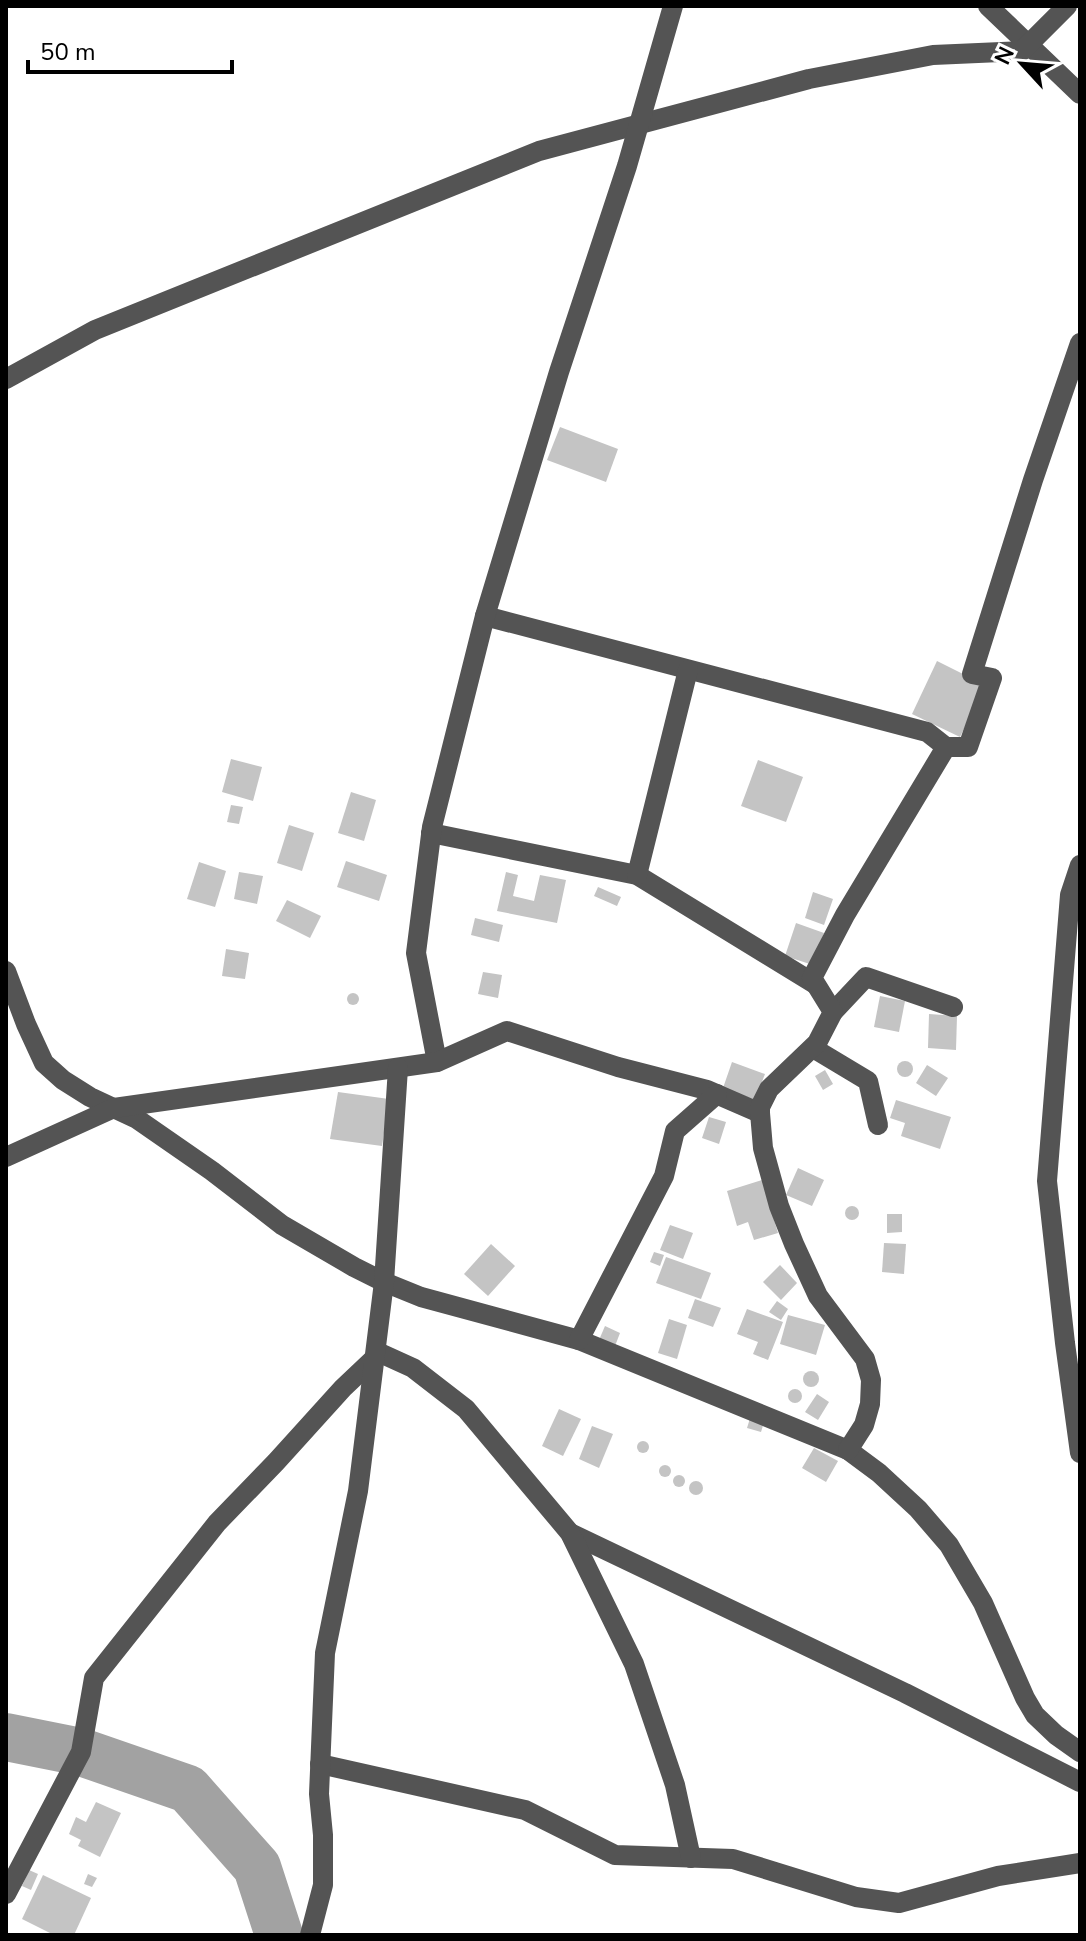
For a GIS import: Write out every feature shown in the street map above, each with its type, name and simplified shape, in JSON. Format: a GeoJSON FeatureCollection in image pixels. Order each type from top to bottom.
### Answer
{"type":"FeatureCollection","features":[{"type":"Feature","properties":{"kind":"street"},"geometry":{"type":"LineString","coordinates":[[437,1062],[416,953],[431,833],[485,616],[559,372],[639,125],[673,6]]}},
{"type":"Feature","properties":{"kind":"street"},"geometry":{"type":"LineString","coordinates":[[988,6],[1080,94]]}},
{"type":"Feature","properties":{"kind":"street"},"geometry":{"type":"LineString","coordinates":[[6,379],[95,330],[539,151],[809,79],[933,55],[1022,51],[1067,6]]}},
{"type":"Feature","properties":{"kind":"street"},"geometry":{"type":"LineString","coordinates":[[485,616],[927,732],[946,747],[968,747],[992,678],[972,674],[1080,343]]}},
{"type":"Feature","properties":{"kind":"street"},"geometry":{"type":"LineString","coordinates":[[637,875],[688,670]]}},
{"type":"Feature","properties":{"kind":"street"},"geometry":{"type":"LineString","coordinates":[[833,1012],[812,978],[845,915],[946,747]]}},
{"type":"Feature","properties":{"kind":"street"},"geometry":{"type":"LineString","coordinates":[[431,833],[637,875],[815,984]]}},
{"type":"Feature","properties":{"kind":"street"},"geometry":{"type":"LineString","coordinates":[[1080,865],[1070,895],[1047,1181],[1080,1453]]}},
{"type":"Feature","properties":{"kind":"street"},"geometry":{"type":"LineString","coordinates":[[6,971],[44,1063],[63,1080],[90,1097],[137,1119],[282,1225],[354,1267],[421,1297],[579,1340],[848,1450],[918,1509],[949,1545],[983,1603],[1035,1715],[1080,1752]]}},
{"type":"Feature","properties":{"kind":"street"},"geometry":{"type":"LineString","coordinates":[[848,1450],[864,1425],[870,1404],[871,1380],[865,1359],[818,1296],[794,1244],[779,1206],[763,1148],[760,1107],[769,1089],[813,1048],[833,1012],[866,977],[953,1007]]}},
{"type":"Feature","properties":{"kind":"street"},"geometry":{"type":"LineString","coordinates":[[6,1157],[114,1108],[437,1062],[507,1031],[618,1067],[707,1090],[760,1113]]}},
{"type":"Feature","properties":{"kind":"street"},"geometry":{"type":"LineString","coordinates":[[813,1048],[868,1081],[878,1125]]}},
{"type":"Feature","properties":{"kind":"street"},"geometry":{"type":"LineString","coordinates":[[310,1935],[323,1885],[319,1794],[325,1653],[358,1491],[375,1357],[384,1282],[398,1068]]}},
{"type":"Feature","properties":{"kind":"street"},"geometry":{"type":"LineString","coordinates":[[579,1340],[664,1176],[675,1131],[717,1094]]}},
{"type":"Feature","properties":{"kind":"street"},"geometry":{"type":"LineString","coordinates":[[6,1894],[81,1752],[94,1678],[217,1523],[343,1388],[380,1353],[413,1368],[466,1409],[570,1533],[634,1664],[675,1785],[691,1858]]}},
{"type":"Feature","properties":{"kind":"street"},"geometry":{"type":"LineString","coordinates":[[570,1533],[905,1693],[1080,1782]]}},
{"type":"Feature","properties":{"kind":"street"},"geometry":{"type":"LineString","coordinates":[[320,1764],[525,1810],[615,1855],[733,1859],[856,1897],[899,1903],[998,1876],[1080,1863]]}},
{"type":"Feature","properties":{"kind":"building"},"geometry":{"type":"Polygon","coordinates":[[[560,427],[618,449],[606,482],[547,460],[560,427]]]}},
{"type":"Feature","properties":{"kind":"building"},"geometry":{"type":"Polygon","coordinates":[[[937,661],[985,685],[960,737],[912,714],[937,661]]]}},
{"type":"Feature","properties":{"kind":"building"},"geometry":{"type":"Polygon","coordinates":[[[231,759],[262,767],[253,801],[222,792],[231,759]]]}},
{"type":"Feature","properties":{"kind":"building"},"geometry":{"type":"Polygon","coordinates":[[[758,760],[803,777],[786,822],[741,806],[758,760]]]}},
{"type":"Feature","properties":{"kind":"building"},"geometry":{"type":"Polygon","coordinates":[[[351,792],[376,800],[364,841],[338,833],[351,792]]]}},
{"type":"Feature","properties":{"kind":"building"},"geometry":{"type":"Polygon","coordinates":[[[231,805],[243,807],[239,824],[227,822],[231,805]]]}},
{"type":"Feature","properties":{"kind":"building"},"geometry":{"type":"Polygon","coordinates":[[[289,825],[314,833],[302,871],[277,863],[289,825]]]}},
{"type":"Feature","properties":{"kind":"building"},"geometry":{"type":"Polygon","coordinates":[[[346,861],[387,875],[379,901],[337,887],[346,861]]]}},
{"type":"Feature","properties":{"kind":"building"},"geometry":{"type":"Polygon","coordinates":[[[199,862],[226,871],[215,907],[187,899],[199,862]]]}},
{"type":"Feature","properties":{"kind":"building"},"geometry":{"type":"Polygon","coordinates":[[[239,872],[263,876],[257,904],[234,899],[239,872]]]}},
{"type":"Feature","properties":{"kind":"building"},"geometry":{"type":"Polygon","coordinates":[[[506,872],[518,875],[513,896],[534,901],[540,875],[566,880],[557,923],[497,911],[506,872]]]}},
{"type":"Feature","properties":{"kind":"building"},"geometry":{"type":"Polygon","coordinates":[[[598,887],[621,897],[617,906],[594,896],[598,887]]]}},
{"type":"Feature","properties":{"kind":"building"},"geometry":{"type":"Polygon","coordinates":[[[813,892],[833,899],[824,925],[805,918],[813,892]]]}},
{"type":"Feature","properties":{"kind":"building"},"geometry":{"type":"Polygon","coordinates":[[[287,900],[321,916],[310,938],[276,921],[287,900]]]}},
{"type":"Feature","properties":{"kind":"building"},"geometry":{"type":"Polygon","coordinates":[[[475,918],[503,925],[499,942],[471,935],[475,918]]]}},
{"type":"Feature","properties":{"kind":"building"},"geometry":{"type":"Polygon","coordinates":[[[796,923],[824,933],[813,965],[785,956],[796,923]]]}},
{"type":"Feature","properties":{"kind":"building"},"geometry":{"type":"Polygon","coordinates":[[[226,949],[249,953],[245,979],[222,976],[226,949]]]}},
{"type":"Feature","properties":{"kind":"building"},"geometry":{"type":"Polygon","coordinates":[[[483,972],[502,975],[498,998],[478,994],[483,972]]]}},
{"type":"Feature","properties":{"kind":"building"},"geometry":{"type":"Polygon","coordinates":[[[353,993],[359,999],[353,1005],[347,999],[353,993]]]}},
{"type":"Feature","properties":{"kind":"building"},"geometry":{"type":"Polygon","coordinates":[[[880,996],[905,1001],[899,1032],[874,1027],[880,996]]]}},
{"type":"Feature","properties":{"kind":"building"},"geometry":{"type":"Polygon","coordinates":[[[929,1014],[957,1016],[956,1050],[928,1048],[929,1014]]]}},
{"type":"Feature","properties":{"kind":"building"},"geometry":{"type":"Polygon","coordinates":[[[905,1061],[911,1063],[911,1075],[905,1077],[899,1075],[897,1069],[899,1063],[905,1061]]]}},
{"type":"Feature","properties":{"kind":"building"},"geometry":{"type":"Polygon","coordinates":[[[732,1062],[765,1074],[755,1100],[723,1088],[732,1062]]]}},
{"type":"Feature","properties":{"kind":"building"},"geometry":{"type":"Polygon","coordinates":[[[927,1065],[948,1078],[936,1096],[916,1083],[927,1065]]]}},
{"type":"Feature","properties":{"kind":"building"},"geometry":{"type":"Polygon","coordinates":[[[825,1070],[833,1084],[823,1090],[815,1076],[825,1070]]]}},
{"type":"Feature","properties":{"kind":"building"},"geometry":{"type":"Polygon","coordinates":[[[338,1092],[389,1099],[382,1146],[330,1139],[338,1092]]]}},
{"type":"Feature","properties":{"kind":"building"},"geometry":{"type":"Polygon","coordinates":[[[896,1100],[951,1117],[940,1149],[901,1136],[905,1123],[890,1118],[896,1100]]]}},
{"type":"Feature","properties":{"kind":"building"},"geometry":{"type":"Polygon","coordinates":[[[709,1117],[726,1122],[719,1144],[702,1138],[709,1117]]]}},
{"type":"Feature","properties":{"kind":"building"},"geometry":{"type":"Polygon","coordinates":[[[798,1168],[824,1180],[812,1206],[786,1195],[798,1168]]]}},
{"type":"Feature","properties":{"kind":"building"},"geometry":{"type":"Polygon","coordinates":[[[762,1180],[778,1233],[754,1240],[748,1222],[737,1226],[727,1191],[762,1180]]]}},
{"type":"Feature","properties":{"kind":"building"},"geometry":{"type":"Polygon","coordinates":[[[852,1206],[859,1213],[852,1220],[845,1213],[852,1206]]]}},
{"type":"Feature","properties":{"kind":"building"},"geometry":{"type":"Polygon","coordinates":[[[887,1214],[902,1214],[902,1232],[887,1233],[887,1214]]]}},
{"type":"Feature","properties":{"kind":"building"},"geometry":{"type":"Polygon","coordinates":[[[670,1225],[693,1233],[683,1259],[660,1250],[670,1225]]]}},
{"type":"Feature","properties":{"kind":"building"},"geometry":{"type":"Polygon","coordinates":[[[884,1243],[906,1244],[904,1274],[882,1272],[884,1243]]]}},
{"type":"Feature","properties":{"kind":"building"},"geometry":{"type":"Polygon","coordinates":[[[491,1244],[515,1266],[488,1296],[464,1274],[491,1244]]]}},
{"type":"Feature","properties":{"kind":"building"},"geometry":{"type":"Polygon","coordinates":[[[654,1252],[664,1255],[660,1266],[650,1262],[654,1252]]]}},
{"type":"Feature","properties":{"kind":"building"},"geometry":{"type":"Polygon","coordinates":[[[666,1257],[711,1273],[701,1299],[656,1283],[666,1257]]]}},
{"type":"Feature","properties":{"kind":"building"},"geometry":{"type":"Polygon","coordinates":[[[780,1265],[797,1283],[781,1300],[763,1282],[780,1265]]]}},
{"type":"Feature","properties":{"kind":"building"},"geometry":{"type":"Polygon","coordinates":[[[695,1299],[721,1308],[713,1327],[688,1318],[695,1299]]]}},
{"type":"Feature","properties":{"kind":"building"},"geometry":{"type":"Polygon","coordinates":[[[777,1301],[788,1309],[781,1320],[769,1312],[777,1301]]]}},
{"type":"Feature","properties":{"kind":"building"},"geometry":{"type":"Polygon","coordinates":[[[747,1309],[783,1322],[768,1360],[753,1354],[758,1342],[737,1334],[747,1309]]]}},
{"type":"Feature","properties":{"kind":"building"},"geometry":{"type":"Polygon","coordinates":[[[788,1315],[825,1325],[816,1355],[780,1344],[788,1315]]]}},
{"type":"Feature","properties":{"kind":"building"},"geometry":{"type":"Polygon","coordinates":[[[669,1319],[687,1325],[677,1359],[658,1353],[669,1319]]]}},
{"type":"Feature","properties":{"kind":"building"},"geometry":{"type":"Polygon","coordinates":[[[605,1326],[620,1333],[615,1346],[599,1340],[605,1326]]]}},
{"type":"Feature","properties":{"kind":"building"},"geometry":{"type":"Polygon","coordinates":[[[808,1371],[814,1371],[819,1379],[817,1385],[808,1387],[803,1382],[803,1376],[808,1371]]]}},
{"type":"Feature","properties":{"kind":"building"},"geometry":{"type":"Polygon","coordinates":[[[795,1389],[802,1396],[795,1403],[788,1396],[795,1389]]]}},
{"type":"Feature","properties":{"kind":"building"},"geometry":{"type":"Polygon","coordinates":[[[817,1394],[829,1402],[818,1420],[805,1412],[817,1394]]]}},
{"type":"Feature","properties":{"kind":"building"},"geometry":{"type":"Polygon","coordinates":[[[559,1409],[581,1419],[563,1456],[542,1446],[559,1409]]]}},
{"type":"Feature","properties":{"kind":"building"},"geometry":{"type":"Polygon","coordinates":[[[751,1415],[765,1419],[761,1432],[747,1428],[751,1415]]]}},
{"type":"Feature","properties":{"kind":"building"},"geometry":{"type":"Polygon","coordinates":[[[592,1426],[613,1434],[599,1468],[579,1459],[592,1426]]]}},
{"type":"Feature","properties":{"kind":"building"},"geometry":{"type":"Polygon","coordinates":[[[643,1441],[649,1447],[643,1453],[637,1447],[643,1441]]]}},
{"type":"Feature","properties":{"kind":"building"},"geometry":{"type":"Polygon","coordinates":[[[814,1448],[838,1461],[826,1482],[802,1468],[814,1448]]]}},
{"type":"Feature","properties":{"kind":"building"},"geometry":{"type":"Polygon","coordinates":[[[665,1465],[671,1471],[665,1477],[659,1471],[665,1465]]]}},
{"type":"Feature","properties":{"kind":"building"},"geometry":{"type":"Polygon","coordinates":[[[679,1475],[685,1481],[679,1487],[673,1481],[679,1475]]]}},
{"type":"Feature","properties":{"kind":"building"},"geometry":{"type":"Polygon","coordinates":[[[696,1481],[703,1488],[696,1495],[689,1488],[696,1481]]]}},
{"type":"Feature","properties":{"kind":"building"},"geometry":{"type":"Polygon","coordinates":[[[96,1802],[121,1813],[100,1857],[78,1846],[81,1840],[69,1834],[76,1817],[86,1822],[96,1802]]]}},
{"type":"Feature","properties":{"kind":"building"},"geometry":{"type":"Polygon","coordinates":[[[29,1870],[38,1874],[31,1890],[22,1886],[29,1870]]]}},
{"type":"Feature","properties":{"kind":"building"},"geometry":{"type":"Polygon","coordinates":[[[88,1874],[97,1878],[92,1887],[84,1884],[88,1874]]]}},
{"type":"Feature","properties":{"kind":"building"},"geometry":{"type":"Polygon","coordinates":[[[43,1875],[91,1898],[74,1935],[54,1935],[22,1919],[43,1875]]]}},
{"type":"Feature","properties":{"kind":"waterway"},"geometry":{"type":"LineString","coordinates":[[6,1737],[81,1752],[188,1789],[257,1867],[279,1935]]}}]}
